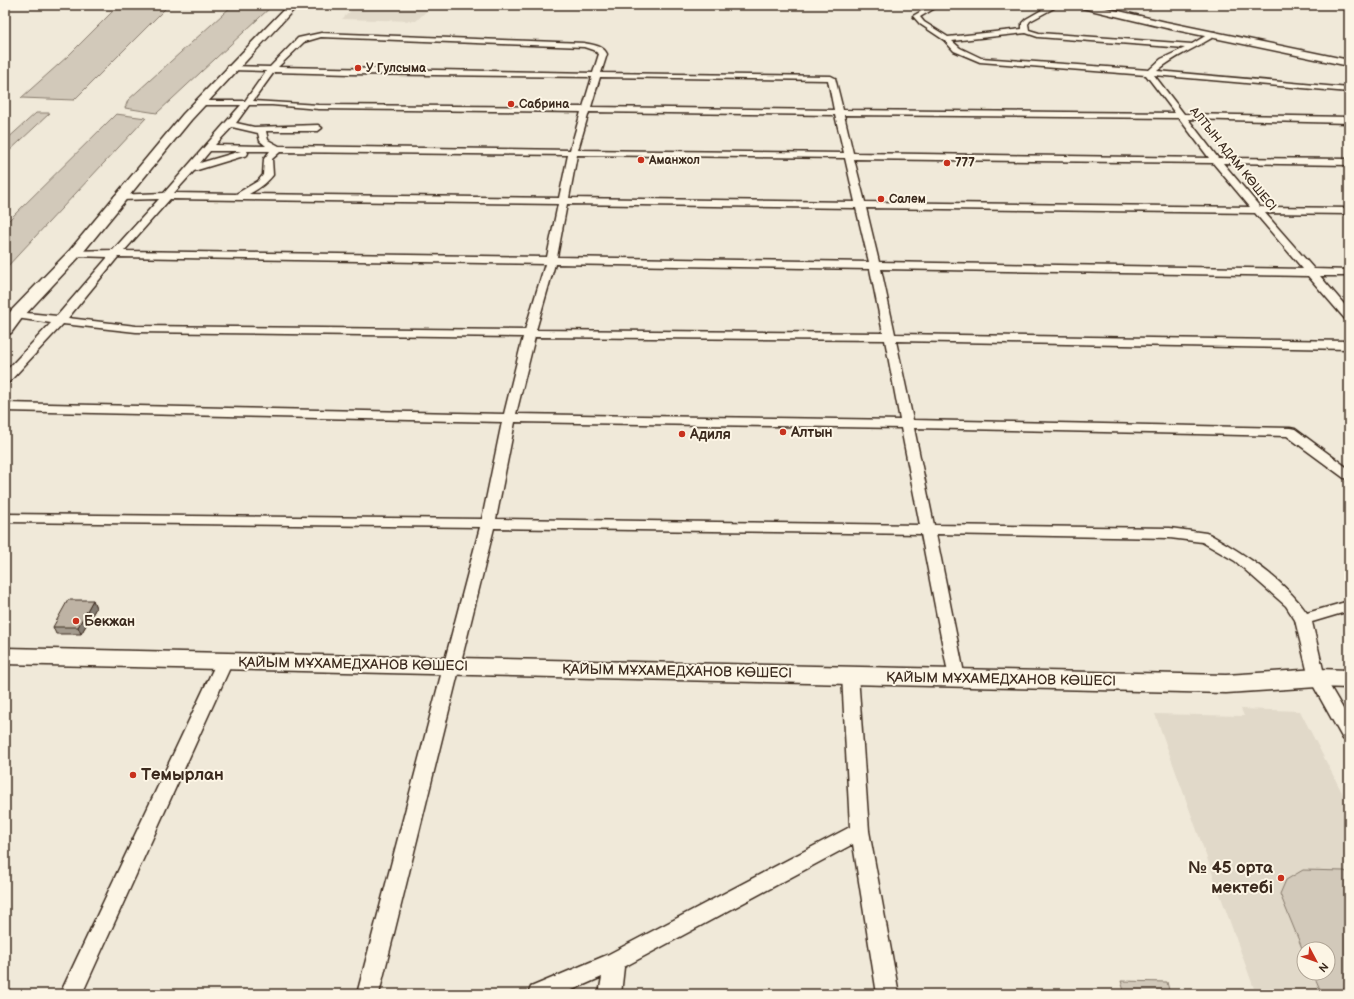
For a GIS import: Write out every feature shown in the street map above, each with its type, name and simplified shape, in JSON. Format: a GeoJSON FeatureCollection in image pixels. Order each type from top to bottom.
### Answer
{"type":"FeatureCollection","features":[{"type":"Feature","properties":{"kind":"main road"},"geometry":{"type":"LineString","coordinates":[[5,330],[16,315],[74,253],[119,197],[231,68],[293,5]]}},
{"type":"Feature","properties":{"kind":"main road"},"geometry":{"type":"LineString","coordinates":[[1081,5],[1349,63]]}},
{"type":"Feature","properties":{"kind":"main road","name":"ҚАЙЫМ МҰХАМЕДХАНОВ КӨШЕСІ"},"geometry":{"type":"LineString","coordinates":[[5,656],[1226,684],[1318,678],[1349,679]]}},
{"type":"Feature","properties":{"kind":"street"},"geometry":{"type":"LineString","coordinates":[[937,5],[916,16],[922,23],[947,39],[949,44],[980,60],[1149,74],[1247,80],[1349,90]]}},
{"type":"Feature","properties":{"kind":"street"},"geometry":{"type":"LineString","coordinates":[[1026,31],[1024,24],[1028,20],[1051,8],[1049,5]]}},
{"type":"Feature","properties":{"kind":"street"},"geometry":{"type":"LineString","coordinates":[[947,39],[1026,31],[1038,35],[1193,46]]}},
{"type":"Feature","properties":{"kind":"street"},"geometry":{"type":"LineString","coordinates":[[1149,74],[1164,61],[1212,34]]}},
{"type":"Feature","properties":{"kind":"street"},"geometry":{"type":"LineString","coordinates":[[5,379],[59,321],[117,252],[192,169],[208,148],[239,114],[244,104],[272,70],[301,40],[321,36],[346,35],[584,45],[596,48],[604,54],[573,153],[551,261],[530,332],[509,418],[488,523],[450,666],[368,994]]}},
{"type":"Feature","properties":{"kind":"street"},"geometry":{"type":"LineString","coordinates":[[231,68],[272,70],[831,78],[890,336],[957,678]]}},
{"type":"Feature","properties":{"kind":"street","name":"АЛТЫН АДАМ КӨШЕСІ"},"geometry":{"type":"LineString","coordinates":[[1149,74],[1216,161],[1349,317]]}},
{"type":"Feature","properties":{"kind":"street"},"geometry":{"type":"LineString","coordinates":[[200,103],[272,103],[319,107],[587,111],[1181,116],[1349,120]]}},
{"type":"Feature","properties":{"kind":"street"},"geometry":{"type":"LineString","coordinates":[[229,124],[256,129],[318,128]]}},
{"type":"Feature","properties":{"kind":"street"},"geometry":{"type":"LineString","coordinates":[[268,145],[285,139],[302,128]]}},
{"type":"Feature","properties":{"kind":"street"},"geometry":{"type":"LineString","coordinates":[[256,129],[262,132],[264,141],[268,145],[277,149]]}},
{"type":"Feature","properties":{"kind":"street"},"geometry":{"type":"LineString","coordinates":[[208,148],[1349,162]]}},
{"type":"Feature","properties":{"kind":"street"},"geometry":{"type":"LineString","coordinates":[[192,169],[233,156],[277,149]]}},
{"type":"Feature","properties":{"kind":"street"},"geometry":{"type":"LineString","coordinates":[[238,197],[261,184],[268,175],[268,159],[277,149]]}},
{"type":"Feature","properties":{"kind":"street"},"geometry":{"type":"LineString","coordinates":[[119,197],[167,196],[1349,211]]}},
{"type":"Feature","properties":{"kind":"street"},"geometry":{"type":"LineString","coordinates":[[74,253],[117,252],[551,261],[1349,272]]}},
{"type":"Feature","properties":{"kind":"street"},"geometry":{"type":"LineString","coordinates":[[16,315],[136,329],[890,336],[1349,345]]}},
{"type":"Feature","properties":{"kind":"street"},"geometry":{"type":"LineString","coordinates":[[5,407],[1290,432],[1349,475]]}},
{"type":"Feature","properties":{"kind":"street"},"geometry":{"type":"LineString","coordinates":[[5,518],[488,523],[1170,533],[1206,538],[1240,558],[1291,602],[1303,619],[1318,678],[1349,734]]}},
{"type":"Feature","properties":{"kind":"street"},"geometry":{"type":"LineString","coordinates":[[1303,619],[1349,606]]}},
{"type":"Feature","properties":{"kind":"street"},"geometry":{"type":"LineString","coordinates":[[71,994],[225,661]]}},
{"type":"Feature","properties":{"kind":"street"},"geometry":{"type":"LineString","coordinates":[[850,675],[860,831],[888,994]]}},
{"type":"Feature","properties":{"kind":"street"},"geometry":{"type":"LineString","coordinates":[[539,994],[614,962],[860,831]]}},
{"type":"Feature","properties":{"kind":"street"},"geometry":{"type":"LineString","coordinates":[[610,994],[614,962]]}},
{"type":"Feature","properties":{"kind":"shaded area"},"geometry":{"type":"Polygon","coordinates":[[[233,5],[273,5],[157,113],[125,108],[128,100],[233,5]]]}},
{"type":"Feature","properties":{"kind":"shaded area"},"geometry":{"type":"Polygon","coordinates":[[[357,5],[433,5],[416,21],[342,19],[357,5]]]}},
{"type":"Feature","properties":{"kind":"shaded area"},"geometry":{"type":"Polygon","coordinates":[[[168,6],[74,100],[21,98],[68,56],[115,9],[168,6]]]}},
{"type":"Feature","properties":{"kind":"shaded area"},"geometry":{"type":"Polygon","coordinates":[[[36,113],[50,113],[5,155],[5,141],[36,113]]]}},
{"type":"Feature","properties":{"kind":"shaded area"},"geometry":{"type":"Polygon","coordinates":[[[116,114],[146,118],[5,269],[5,224],[116,114]]]}},
{"type":"Feature","properties":{"kind":"shaded area","name":"№ 45 орта мектебі"},"geometry":{"type":"Polygon","coordinates":[[[1241,709],[1300,711],[1349,806],[1349,994],[1256,994],[1155,714],[1244,716],[1241,709]]]}},
{"type":"Feature","properties":{"kind":"shaded area"},"geometry":{"type":"Polygon","coordinates":[[[1303,870],[1344,871],[1349,873],[1349,994],[1322,994],[1316,981],[1336,981],[1336,941],[1299,941],[1280,894],[1286,880],[1303,870]]]}},
{"type":"Feature","properties":{"kind":"shaded area"},"geometry":{"type":"Polygon","coordinates":[[[1121,981],[1167,982],[1170,994],[1125,994],[1121,981]]]}},
{"type":"Feature","properties":{"kind":"building"},"geometry":{"type":"Polygon","coordinates":[[[68,600],[93,600],[78,627],[53,627],[68,600]]]}},
{"type":"Feature","properties":{"kind":"place","name":"У Гулсыма"},"geometry":{"type":"Point","coordinates":[358,68]}},
{"type":"Feature","properties":{"kind":"place","name":"Сабрина"},"geometry":{"type":"Point","coordinates":[511,104]}},
{"type":"Feature","properties":{"kind":"place","name":"Аманжол"},"geometry":{"type":"Point","coordinates":[641,160]}},
{"type":"Feature","properties":{"kind":"place","name":"777"},"geometry":{"type":"Point","coordinates":[947,163]}},
{"type":"Feature","properties":{"kind":"place","name":"Салем"},"geometry":{"type":"Point","coordinates":[881,199]}},
{"type":"Feature","properties":{"kind":"place","name":"Алтын"},"geometry":{"type":"Point","coordinates":[783,432]}},
{"type":"Feature","properties":{"kind":"place","name":"Адиля"},"geometry":{"type":"Point","coordinates":[682,434]}},
{"type":"Feature","properties":{"kind":"place","name":"Бекжан"},"geometry":{"type":"Point","coordinates":[76,621]}},
{"type":"Feature","properties":{"kind":"place","name":"Темырлан"},"geometry":{"type":"Point","coordinates":[133,775]}},
{"type":"Feature","properties":{"kind":"place","name":"№ 45 орта мектебі"},"geometry":{"type":"Point","coordinates":[1281,878]}}]}
